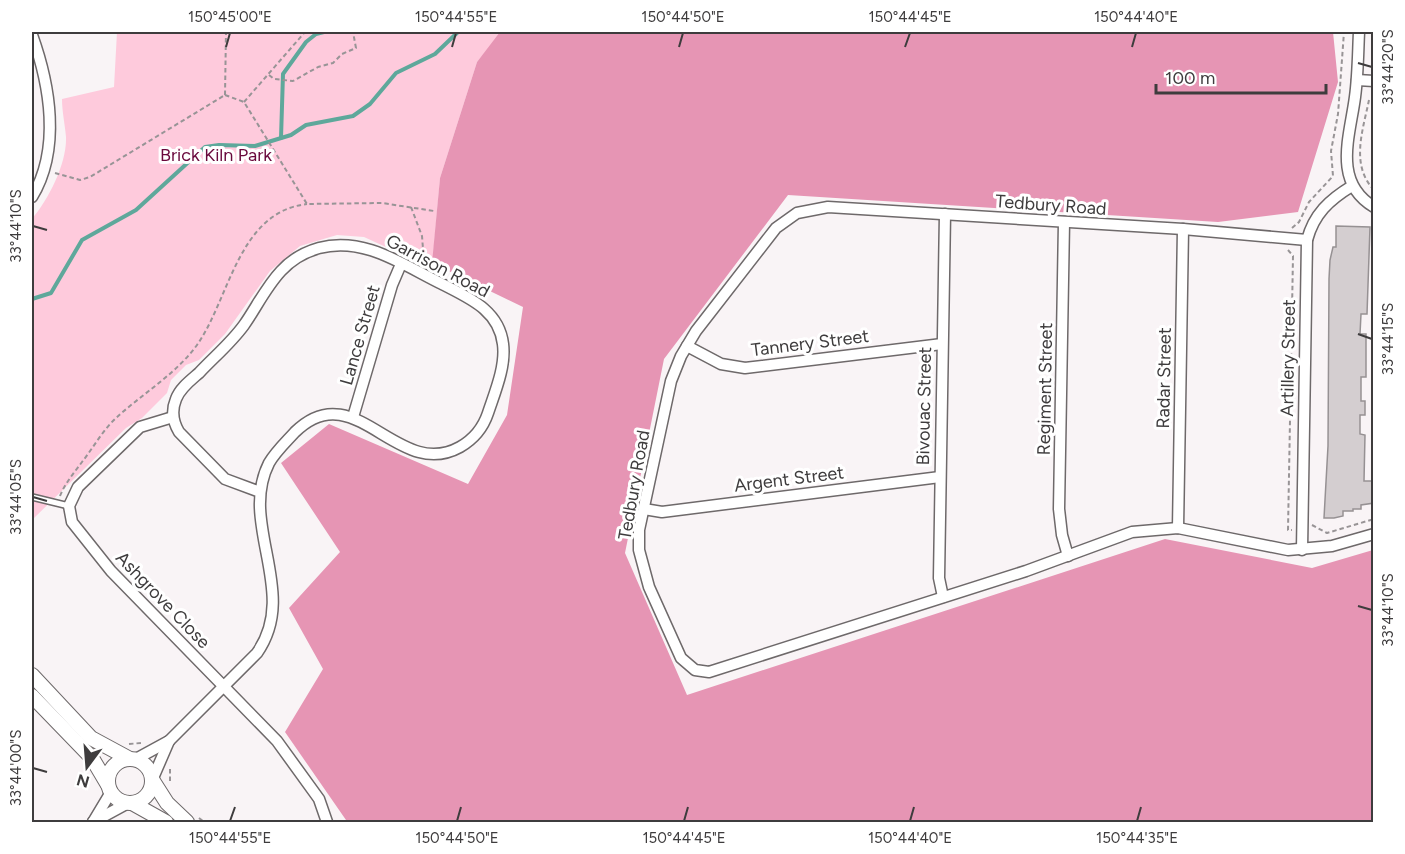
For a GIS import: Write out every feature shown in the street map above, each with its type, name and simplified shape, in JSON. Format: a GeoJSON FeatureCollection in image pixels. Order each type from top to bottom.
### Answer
{"type":"FeatureCollection","features":[{"type":"Feature","properties":{"kind":"street"},"geometry":{"type":"LineString","coordinates":[[1359,32],[1357,80],[1346,160],[1352,186],[1374,207]]}},
{"type":"Feature","properties":{"kind":"street"},"geometry":{"type":"LineString","coordinates":[[32,35],[49,116],[48,148],[44,169],[32,197]]}},
{"type":"Feature","properties":{"kind":"street"},"geometry":{"type":"LineString","coordinates":[[1357,80],[1374,81]]}},
{"type":"Feature","properties":{"kind":"street","name":"Artillery Street"},"geometry":{"type":"LineString","coordinates":[[1302,550],[1307,240],[1310,229],[1322,209],[1330,200],[1352,186]]}},
{"type":"Feature","properties":{"kind":"street","name":"Tedbury Road"},"geometry":{"type":"LineString","coordinates":[[1307,240],[1184,229],[828,207],[796,213],[776,228],[687,346],[671,381],[639,542],[645,576],[681,658],[695,670],[715,672],[1068,556],[1132,532],[1178,528],[1271,549],[1302,550],[1332,546],[1374,534]]}},
{"type":"Feature","properties":{"kind":"street","name":"Bivouac Street"},"geometry":{"type":"LineString","coordinates":[[943,597],[939,578],[939,477],[945,214]]}},
{"type":"Feature","properties":{"kind":"street","name":"Regiment Street"},"geometry":{"type":"LineString","coordinates":[[1064,222],[1059,508],[1062,535],[1068,556]]}},
{"type":"Feature","properties":{"kind":"street","name":"Radar Street"},"geometry":{"type":"LineString","coordinates":[[1178,528],[1184,229]]}},
{"type":"Feature","properties":{"kind":"street","name":"Garrison Road"},"geometry":{"type":"LineString","coordinates":[[132,759],[169,741],[257,653],[266,639],[273,618],[272,584],[260,512],[260,492],[274,456],[306,423],[326,414],[353,417],[405,448],[434,454],[454,450],[471,440],[487,417],[503,359],[503,342],[496,324],[477,302],[373,250],[344,244],[321,247],[293,260],[277,276],[234,338],[178,395],[173,417]]}},
{"type":"Feature","properties":{"kind":"street","name":"Lance Street"},"geometry":{"type":"LineString","coordinates":[[353,417],[392,285],[401,264]]}},
{"type":"Feature","properties":{"kind":"street","name":"Tannery Street"},"geometry":{"type":"LineString","coordinates":[[687,346],[715,361],[745,368],[942,344]]}},
{"type":"Feature","properties":{"kind":"street"},"geometry":{"type":"LineString","coordinates":[[69,506],[78,487],[140,427],[173,417],[179,432],[225,479],[260,492]]}},
{"type":"Feature","properties":{"kind":"street","name":"Argent Street"},"geometry":{"type":"LineString","coordinates":[[644,509],[662,512],[939,477]]}},
{"type":"Feature","properties":{"kind":"street","name":"Ashgrove Close"},"geometry":{"type":"LineString","coordinates":[[69,506],[75,528],[111,571],[288,754],[319,799],[327,822]]}},
{"type":"Feature","properties":{"kind":"street"},"geometry":{"type":"LineString","coordinates":[[32,675],[92,738],[146,764],[167,803],[189,817]]}},
{"type":"Feature","properties":{"kind":"street"},"geometry":{"type":"LineString","coordinates":[[32,696],[92,758],[118,800],[130,803],[166,822]]}},
{"type":"Feature","properties":{"kind":"street","name":"Garrison Road"},"geometry":{"type":"LineString","coordinates":[[153,780],[169,741]]}},
{"type":"Feature","properties":{"kind":"street"},"geometry":{"type":"LineString","coordinates":[[93,822],[109,788],[111,769],[118,762],[132,759]]}},
{"type":"Feature","properties":{"kind":"street"},"geometry":{"type":"LineString","coordinates":[[93,822],[146,797],[153,780]]}},
{"type":"Feature","properties":{"kind":"lane"},"geometry":{"type":"LineString","coordinates":[[32,497],[69,506]]}},
{"type":"Feature","properties":{"kind":"path"},"geometry":{"type":"LineString","coordinates":[[225,95],[226,32]]}},
{"type":"Feature","properties":{"kind":"path"},"geometry":{"type":"LineString","coordinates":[[244,102],[305,32]]}},
{"type":"Feature","properties":{"kind":"path"},"geometry":{"type":"LineString","coordinates":[[269,75],[274,79],[293,81],[318,67],[333,63],[342,54],[356,48],[353,32]]}},
{"type":"Feature","properties":{"kind":"path"},"geometry":{"type":"LineString","coordinates":[[1289,232],[1289,228],[1299,222],[1309,202],[1333,176],[1331,151],[1338,114],[1344,32]]}},
{"type":"Feature","properties":{"kind":"path"},"geometry":{"type":"LineString","coordinates":[[225,95],[244,102],[307,204]]}},
{"type":"Feature","properties":{"kind":"path"},"geometry":{"type":"LineString","coordinates":[[54,173],[74,180],[90,177],[225,95]]}},
{"type":"Feature","properties":{"kind":"path"},"geometry":{"type":"LineString","coordinates":[[1369,100],[1360,164],[1365,179],[1374,190]]}},
{"type":"Feature","properties":{"kind":"path"},"geometry":{"type":"LineString","coordinates":[[58,504],[66,483],[114,420],[182,361],[198,344],[238,260],[255,236],[280,212],[307,204],[347,202],[434,211]]}},
{"type":"Feature","properties":{"kind":"path"},"geometry":{"type":"LineString","coordinates":[[411,207],[424,247],[424,267]]}},
{"type":"Feature","properties":{"kind":"path"},"geometry":{"type":"LineString","coordinates":[[1286,246],[1293,256],[1288,530],[1293,530]]}},
{"type":"Feature","properties":{"kind":"path"},"geometry":{"type":"LineString","coordinates":[[1312,526],[1316,525],[1327,532],[1374,519]]}},
{"type":"Feature","properties":{"kind":"path"},"geometry":{"type":"LineString","coordinates":[[164,764],[170,767],[171,787]]}},
{"type":"Feature","properties":{"kind":"path"},"geometry":{"type":"LineString","coordinates":[[189,817],[204,822]]}},
{"type":"Feature","properties":{"kind":"green space","name":"Brick Kiln Park"},"geometry":{"type":"Polygon","coordinates":[[[117,32],[502,32],[477,62],[440,178],[432,268],[364,237],[337,235],[300,246],[270,271],[225,334],[199,360],[186,365],[171,380],[167,393],[142,418],[126,428],[32,520],[32,219],[50,191],[60,169],[66,147],[62,99],[114,87],[117,32]]]}},
{"type":"Feature","properties":{"kind":"shaded area"},"geometry":{"type":"Polygon","coordinates":[[[500,32],[1333,32],[1338,82],[1298,212],[1218,222],[788,195],[664,359],[625,553],[687,695],[1165,539],[1312,568],[1373,550],[1373,822],[345,822],[346,820],[285,732],[323,669],[289,608],[340,552],[281,463],[329,424],[468,484],[507,415],[523,307],[432,263],[440,178],[477,62],[500,32]]]}},
{"type":"Feature","properties":{"kind":"building"},"geometry":{"type":"Polygon","coordinates":[[[1336,226],[1370,227],[1367,314],[1361,314],[1360,334],[1366,334],[1366,377],[1361,377],[1361,401],[1365,401],[1365,415],[1360,415],[1360,434],[1365,435],[1364,481],[1372,481],[1374,503],[1361,505],[1361,509],[1343,511],[1343,516],[1324,518],[1328,446],[1329,279],[1330,260],[1333,247],[1336,247],[1336,226]]]}},
{"type":"Feature","properties":{"kind":"waterway"},"geometry":{"type":"LineString","coordinates":[[281,138],[283,74],[306,42],[316,34],[324,32],[360,32]]}},
{"type":"Feature","properties":{"kind":"waterway"},"geometry":{"type":"LineString","coordinates":[[32,299],[51,293],[82,240],[136,210],[205,147],[255,146],[291,135],[306,125],[353,116],[370,104],[396,73],[435,54],[458,32]]}}]}
